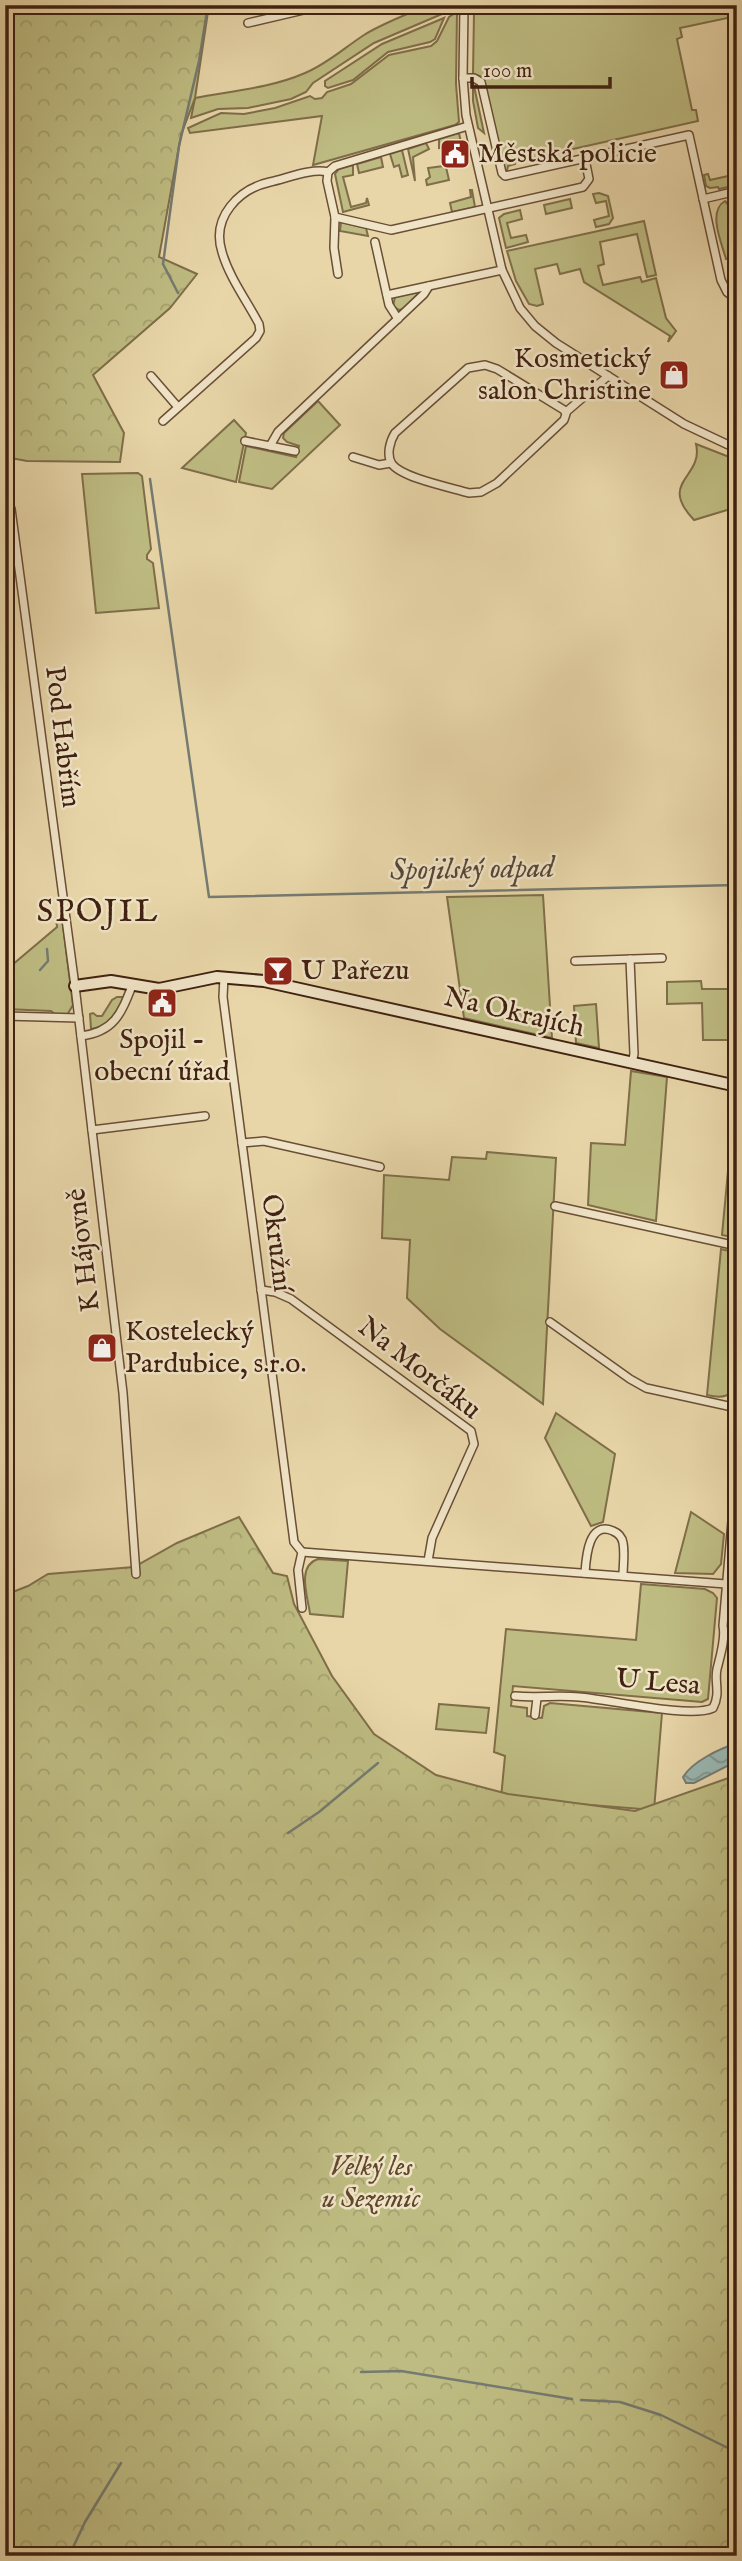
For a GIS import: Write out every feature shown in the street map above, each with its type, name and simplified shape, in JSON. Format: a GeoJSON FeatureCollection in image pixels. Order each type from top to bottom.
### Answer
{"type":"FeatureCollection","features":[{"type":"Feature","properties":{"kind":"street"},"geometry":{"type":"LineString","coordinates":[[248,23],[325,5]]}},
{"type":"Feature","properties":{"kind":"street"},"geometry":{"type":"LineString","coordinates":[[464,5],[464,78],[468,126],[502,270],[514,298],[535,326],[556,343],[694,429],[737,449]]}},
{"type":"Feature","properties":{"kind":"street"},"geometry":{"type":"LineString","coordinates":[[464,78],[474,78],[481,82],[502,173],[505,176],[689,135],[721,279],[727,292],[737,300]]}},
{"type":"Feature","properties":{"kind":"street"},"geometry":{"type":"LineString","coordinates":[[163,421],[256,338],[260,331],[259,324],[221,250],[221,227],[230,206],[241,193],[255,186],[311,172],[328,172],[335,166],[468,126]]}},
{"type":"Feature","properties":{"kind":"street"},"geometry":{"type":"LineString","coordinates":[[335,217],[389,230],[583,187],[589,179],[585,159]]}},
{"type":"Feature","properties":{"kind":"street"},"geometry":{"type":"LineString","coordinates":[[328,172],[327,181],[335,217],[334,248],[338,274]]}},
{"type":"Feature","properties":{"kind":"street"},"geometry":{"type":"LineString","coordinates":[[703,199],[737,191]]}},
{"type":"Feature","properties":{"kind":"street"},"geometry":{"type":"LineString","coordinates":[[375,242],[390,308],[398,319]]}},
{"type":"Feature","properties":{"kind":"street"},"geometry":{"type":"LineString","coordinates":[[387,295],[502,270]]}},
{"type":"Feature","properties":{"kind":"street"},"geometry":{"type":"LineString","coordinates":[[270,446],[278,432],[427,291],[429,286]]}},
{"type":"Feature","properties":{"kind":"street"},"geometry":{"type":"LineString","coordinates":[[391,463],[390,442],[395,433],[463,373],[475,366],[485,365],[497,369],[566,412]]}},
{"type":"Feature","properties":{"kind":"street"},"geometry":{"type":"LineString","coordinates":[[151,376],[177,407]]}},
{"type":"Feature","properties":{"kind":"street"},"geometry":{"type":"LineString","coordinates":[[566,412],[608,376]]}},
{"type":"Feature","properties":{"kind":"street"},"geometry":{"type":"LineString","coordinates":[[353,457],[379,465],[391,463],[405,473],[469,493],[481,492],[497,483],[561,424],[566,412]]}},
{"type":"Feature","properties":{"kind":"street"},"geometry":{"type":"LineString","coordinates":[[245,441],[295,451]]}},
{"type":"Feature","properties":{"kind":"street","name":"Pod Habřím"},"geometry":{"type":"LineString","coordinates":[[5,494],[11,509],[75,986]]}},
{"type":"Feature","properties":{"kind":"street"},"geometry":{"type":"LineString","coordinates":[[734,946],[735,1086]]}},
{"type":"Feature","properties":{"kind":"street"},"geometry":{"type":"LineString","coordinates":[[575,961],[662,958]]}},
{"type":"Feature","properties":{"kind":"street"},"geometry":{"type":"LineString","coordinates":[[630,959],[634,1051],[632,1063]]}},
{"type":"Feature","properties":{"kind":"street","name":"Na Okrajích"},"geometry":{"type":"LineString","coordinates":[[75,986],[111,981],[152,989],[167,989],[207,978],[225,977],[275,983],[735,1086]]}},
{"type":"Feature","properties":{"kind":"street","name":"Okružní"},"geometry":{"type":"LineString","coordinates":[[225,977],[223,997],[294,1542],[302,1552],[298,1570],[302,1608]]}},
{"type":"Feature","properties":{"kind":"street","name":"K Hájovně"},"geometry":{"type":"LineString","coordinates":[[75,986],[123,1393],[136,1574]]}},
{"type":"Feature","properties":{"kind":"street"},"geometry":{"type":"LineString","coordinates":[[81,1036],[98,1034],[108,1028],[117,1018],[132,986]]}},
{"type":"Feature","properties":{"kind":"street"},"geometry":{"type":"LineString","coordinates":[[5,1016],[79,1018]]}},
{"type":"Feature","properties":{"kind":"street"},"geometry":{"type":"LineString","coordinates":[[92,1130],[205,1116]]}},
{"type":"Feature","properties":{"kind":"street"},"geometry":{"type":"LineString","coordinates":[[242,1143],[264,1141],[380,1167]]}},
{"type":"Feature","properties":{"kind":"street"},"geometry":{"type":"LineString","coordinates":[[555,1206],[737,1246]]}},
{"type":"Feature","properties":{"kind":"street","name":"Na Morčáku"},"geometry":{"type":"LineString","coordinates":[[261,1290],[291,1298],[471,1431],[474,1444],[432,1538],[428,1561]]}},
{"type":"Feature","properties":{"kind":"street"},"geometry":{"type":"LineString","coordinates":[[550,1322],[646,1388],[737,1408]]}},
{"type":"Feature","properties":{"kind":"street"},"geometry":{"type":"LineString","coordinates":[[302,1552],[726,1584],[737,1463]]}},
{"type":"Feature","properties":{"kind":"street"},"geometry":{"type":"LineString","coordinates":[[584,1573],[590,1540],[597,1532],[607,1529],[616,1532],[622,1540],[623,1576]]}},
{"type":"Feature","properties":{"kind":"street","name":"U Lesa"},"geometry":{"type":"LineString","coordinates":[[515,1696],[537,1698],[554,1695],[597,1698],[661,1708],[711,1709],[716,1701],[716,1672],[724,1633],[726,1584]]}},
{"type":"Feature","properties":{"kind":"street"},"geometry":{"type":"LineString","coordinates":[[535,1715],[537,1698]]}},
{"type":"Feature","properties":{"kind":"green space"},"geometry":{"type":"Polygon","coordinates":[[[5,5],[209,5],[195,98],[181,135],[159,257],[197,274],[170,308],[93,375],[124,433],[120,462],[27,461],[5,457],[5,5]]]}},
{"type":"Feature","properties":{"kind":"green space"},"geometry":{"type":"Polygon","coordinates":[[[427,5],[456,5],[456,8],[374,43],[313,83],[306,92],[291,99],[248,108],[218,109],[191,118],[195,98],[265,86],[305,73],[371,31],[427,5]]]}},
{"type":"Feature","properties":{"kind":"green space"},"geometry":{"type":"Polygon","coordinates":[[[737,5],[737,16],[680,28],[682,37],[677,39],[692,110],[696,110],[698,121],[515,162],[508,166],[507,171],[484,82],[480,76],[473,74],[474,13],[496,7],[737,5]]]}},
{"type":"Feature","properties":{"kind":"green space"},"geometry":{"type":"Polygon","coordinates":[[[457,12],[456,84],[459,122],[455,125],[313,165],[322,116],[190,133],[188,128],[221,113],[244,114],[275,108],[310,96],[315,99],[322,98],[327,92],[351,84],[389,55],[431,46],[437,41],[449,17],[457,12]]]}},
{"type":"Feature","properties":{"kind":"green space"},"geometry":{"type":"Polygon","coordinates":[[[444,18],[435,39],[430,42],[388,52],[353,80],[328,88],[325,86],[325,81],[382,44],[444,18]]]}},
{"type":"Feature","properties":{"kind":"green space"},"geometry":{"type":"Polygon","coordinates":[[[473,80],[479,84],[474,86],[484,133],[478,128],[473,101],[473,80]]]}},
{"type":"Feature","properties":{"kind":"green space"},"geometry":{"type":"Polygon","coordinates":[[[459,133],[463,152],[461,153],[459,145],[439,148],[439,139],[459,133]]]}},
{"type":"Feature","properties":{"kind":"green space"},"geometry":{"type":"Polygon","coordinates":[[[426,143],[429,149],[413,157],[415,181],[408,149],[426,143]]]}},
{"type":"Feature","properties":{"kind":"green space"},"geometry":{"type":"Polygon","coordinates":[[[402,150],[408,175],[402,177],[399,165],[394,167],[390,154],[402,150]]]}},
{"type":"Feature","properties":{"kind":"green space"},"geometry":{"type":"Polygon","coordinates":[[[381,157],[383,167],[359,173],[357,164],[381,157]]]}},
{"type":"Feature","properties":{"kind":"green space"},"geometry":{"type":"Polygon","coordinates":[[[443,163],[449,180],[427,185],[426,180],[430,177],[428,168],[443,166],[443,163]]]}},
{"type":"Feature","properties":{"kind":"green space"},"geometry":{"type":"Polygon","coordinates":[[[353,165],[353,175],[343,177],[351,207],[366,203],[367,198],[369,205],[343,212],[335,174],[339,169],[353,165]]]}},
{"type":"Feature","properties":{"kind":"green space"},"geometry":{"type":"Polygon","coordinates":[[[708,174],[710,180],[737,174],[737,185],[710,188],[706,186],[704,175],[708,174]]]}},
{"type":"Feature","properties":{"kind":"green space"},"geometry":{"type":"Polygon","coordinates":[[[470,190],[475,207],[452,212],[450,203],[471,197],[470,190]]]}},
{"type":"Feature","properties":{"kind":"green space"},"geometry":{"type":"Polygon","coordinates":[[[593,194],[608,196],[613,218],[609,224],[596,227],[594,220],[609,216],[606,201],[596,203],[593,194]]]}},
{"type":"Feature","properties":{"kind":"green space"},"geometry":{"type":"Polygon","coordinates":[[[570,199],[572,208],[546,214],[544,205],[570,199]]]}},
{"type":"Feature","properties":{"kind":"green space"},"geometry":{"type":"Polygon","coordinates":[[[725,201],[730,207],[737,205],[737,257],[726,259],[716,220],[717,212],[725,201]]]}},
{"type":"Feature","properties":{"kind":"green space"},"geometry":{"type":"Polygon","coordinates":[[[520,210],[522,219],[507,223],[511,238],[526,235],[528,242],[506,248],[499,218],[520,210]]]}},
{"type":"Feature","properties":{"kind":"green space"},"geometry":{"type":"Polygon","coordinates":[[[644,221],[656,275],[647,277],[637,234],[600,242],[604,264],[598,266],[603,285],[640,277],[642,282],[656,278],[666,318],[676,331],[668,342],[670,336],[584,282],[580,269],[560,274],[557,264],[535,269],[543,304],[529,304],[516,281],[507,251],[644,221]]]}},
{"type":"Feature","properties":{"kind":"green space"},"geometry":{"type":"Polygon","coordinates":[[[341,222],[366,228],[368,236],[340,231],[341,222]]]}},
{"type":"Feature","properties":{"kind":"green space"},"geometry":{"type":"Polygon","coordinates":[[[421,291],[403,309],[399,310],[393,306],[395,297],[421,291]]]}},
{"type":"Feature","properties":{"kind":"green space"},"geometry":{"type":"Polygon","coordinates":[[[318,401],[340,425],[272,489],[239,482],[246,446],[296,457],[299,446],[287,442],[283,438],[284,433],[318,401]]]}},
{"type":"Feature","properties":{"kind":"green space"},"geometry":{"type":"Polygon","coordinates":[[[234,420],[246,433],[236,482],[182,468],[234,420]]]}},
{"type":"Feature","properties":{"kind":"green space"},"geometry":{"type":"Polygon","coordinates":[[[696,444],[737,460],[737,507],[694,520],[684,507],[680,488],[694,465],[696,444]]]}},
{"type":"Feature","properties":{"kind":"green space"},"geometry":{"type":"Polygon","coordinates":[[[138,473],[142,476],[151,549],[147,559],[153,563],[159,608],[96,613],[82,474],[138,473]]]}},
{"type":"Feature","properties":{"kind":"green space"},"geometry":{"type":"Polygon","coordinates":[[[543,895],[552,1038],[464,1018],[447,897],[543,895]]]}},
{"type":"Feature","properties":{"kind":"green space"},"geometry":{"type":"Polygon","coordinates":[[[56,918],[62,918],[73,1005],[67,1015],[56,1015],[51,1011],[5,1009],[5,971],[57,927],[56,918]]]}},
{"type":"Feature","properties":{"kind":"green space"},"geometry":{"type":"Polygon","coordinates":[[[701,981],[702,989],[728,989],[729,1040],[703,1040],[702,1003],[667,1004],[667,982],[701,981]]]}},
{"type":"Feature","properties":{"kind":"green space"},"geometry":{"type":"Polygon","coordinates":[[[117,997],[124,997],[112,1018],[91,1029],[90,1014],[102,1016],[117,997]]]}},
{"type":"Feature","properties":{"kind":"green space"},"geometry":{"type":"Polygon","coordinates":[[[596,1004],[599,1048],[576,1043],[574,1006],[596,1004]]]}},
{"type":"Feature","properties":{"kind":"green space"},"geometry":{"type":"Polygon","coordinates":[[[631,1071],[667,1077],[656,1221],[588,1205],[591,1143],[625,1145],[631,1071]]]}},
{"type":"Feature","properties":{"kind":"green space"},"geometry":{"type":"Polygon","coordinates":[[[487,1152],[556,1158],[543,1404],[440,1329],[407,1298],[410,1240],[382,1238],[384,1175],[449,1180],[452,1157],[486,1159],[487,1152]]]}},
{"type":"Feature","properties":{"kind":"green space"},"geometry":{"type":"Polygon","coordinates":[[[728,1171],[737,1172],[737,1238],[722,1235],[728,1171]]]}},
{"type":"Feature","properties":{"kind":"green space"},"geometry":{"type":"Polygon","coordinates":[[[721,1249],[737,1253],[737,1381],[730,1394],[718,1397],[707,1395],[721,1249]]]}},
{"type":"Feature","properties":{"kind":"green space"},"geometry":{"type":"Polygon","coordinates":[[[556,1413],[615,1454],[603,1522],[591,1526],[545,1438],[556,1413]]]}},
{"type":"Feature","properties":{"kind":"green space"},"geometry":{"type":"Polygon","coordinates":[[[691,1512],[724,1534],[721,1564],[713,1574],[675,1573],[691,1512]]]}},
{"type":"Feature","properties":{"kind":"green space","name":"Velký les u Sezemic"},"geometry":{"type":"Polygon","coordinates":[[[239,1517],[273,1573],[287,1576],[294,1604],[332,1676],[374,1734],[436,1775],[508,1794],[635,1811],[737,1775],[737,2556],[5,2556],[5,1595],[48,1574],[134,1567],[177,1543],[239,1517]]]}},
{"type":"Feature","properties":{"kind":"green space"},"geometry":{"type":"Polygon","coordinates":[[[318,1559],[348,1561],[343,1617],[310,1614],[305,1575],[311,1563],[318,1559]]]}},
{"type":"Feature","properties":{"kind":"green space"},"geometry":{"type":"Polygon","coordinates":[[[641,1584],[705,1589],[717,1598],[708,1699],[702,1702],[513,1686],[511,1706],[527,1708],[527,1716],[542,1718],[544,1706],[550,1703],[662,1713],[654,1810],[501,1798],[505,1756],[494,1752],[506,1629],[636,1640],[641,1584]]]}},
{"type":"Feature","properties":{"kind":"green space"},"geometry":{"type":"Polygon","coordinates":[[[439,1704],[489,1708],[486,1733],[436,1729],[439,1704]]]}},
{"type":"Feature","properties":{"kind":"water"},"geometry":{"type":"Polygon","coordinates":[[[737,1743],[737,1761],[694,1783],[686,1783],[683,1777],[693,1766],[715,1752],[737,1743]]]}},
{"type":"Feature","properties":{"kind":"waterway"},"geometry":{"type":"LineString","coordinates":[[178,293],[163,264],[179,146],[199,61],[208,5]]}},
{"type":"Feature","properties":{"kind":"waterway","name":"Spojilský odpad"},"geometry":{"type":"LineString","coordinates":[[150,479],[209,897],[737,885]]}},
{"type":"Feature","properties":{"kind":"waterway"},"geometry":{"type":"LineString","coordinates":[[40,970],[48,961],[47,949]]}},
{"type":"Feature","properties":{"kind":"waterway"},"geometry":{"type":"LineString","coordinates":[[288,1833],[319,1812],[378,1763]]}},
{"type":"Feature","properties":{"kind":"waterway"},"geometry":{"type":"LineString","coordinates":[[361,2372],[401,2371],[572,2399]]}},
{"type":"Feature","properties":{"kind":"waterway"},"geometry":{"type":"LineString","coordinates":[[581,2400],[620,2402],[661,2415],[730,2449]]}},
{"type":"Feature","properties":{"kind":"waterway"},"geometry":{"type":"LineString","coordinates":[[69,2556],[85,2522],[121,2463]]}},
{"type":"Feature","properties":{"kind":"place","name":"Městská policie"},"geometry":{"type":"Point","coordinates":[455,154]}},
{"type":"Feature","properties":{"kind":"place","name":"Kosmetický salon Christine"},"geometry":{"type":"Point","coordinates":[674,375]}},
{"type":"Feature","properties":{"kind":"place","name":"U Pařezu"},"geometry":{"type":"Point","coordinates":[278,971]}},
{"type":"Feature","properties":{"kind":"place","name":"Spojil - obecní úřad"},"geometry":{"type":"Point","coordinates":[162,1003]}},
{"type":"Feature","properties":{"kind":"place","name":"Kostelecký Pardubice, s.r.o."},"geometry":{"type":"Point","coordinates":[102,1348]}},
{"type":"Feature","properties":{"kind":"district","name":"SPOJIL"},"geometry":{"type":"Point","coordinates":[98,912]}}]}
